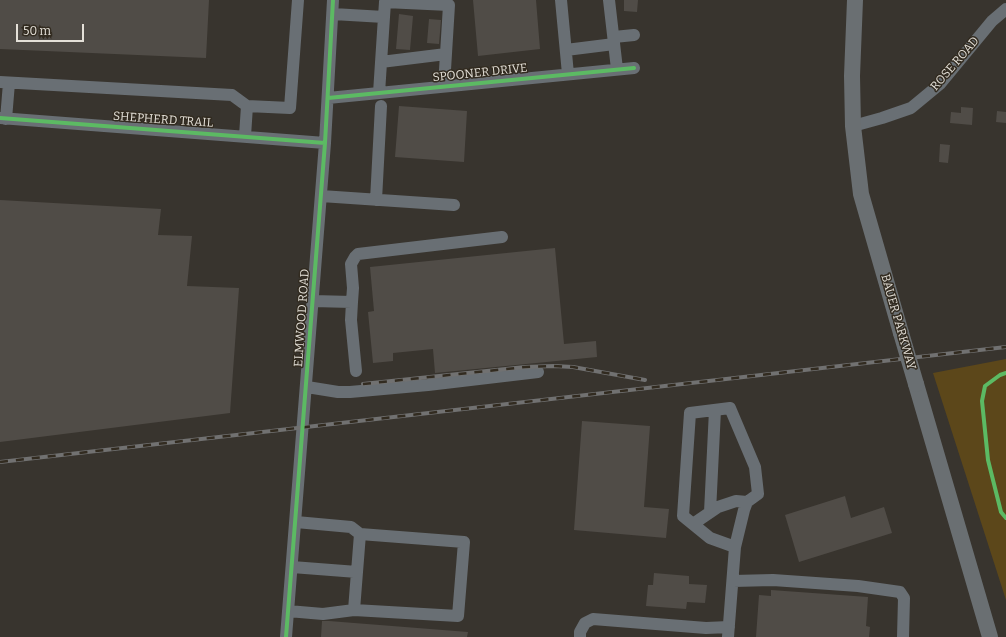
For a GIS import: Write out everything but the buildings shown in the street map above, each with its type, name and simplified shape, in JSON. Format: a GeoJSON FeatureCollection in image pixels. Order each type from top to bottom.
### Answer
{"type":"FeatureCollection","features":[{"type":"Feature","properties":{"kind":"main road","name":"BAUER PARKWAY"},"geometry":{"type":"LineString","coordinates":[[855,0],[852,76],[853,126],[861,194],[990,637]]}},
{"type":"Feature","properties":{"kind":"street"},"geometry":{"type":"LineString","coordinates":[[3,119],[4,82],[232,95],[247,106],[290,108],[298,0]]}},
{"type":"Feature","properties":{"kind":"street","name":"ELMWOOD ROAD"},"geometry":{"type":"LineString","coordinates":[[286,637],[326,143],[334,0]]}},
{"type":"Feature","properties":{"kind":"street"},"geometry":{"type":"LineString","coordinates":[[561,0],[568,74]]}},
{"type":"Feature","properties":{"kind":"street"},"geometry":{"type":"LineString","coordinates":[[609,0],[617,69]]}},
{"type":"Feature","properties":{"kind":"street"},"geometry":{"type":"LineString","coordinates":[[380,93],[385,2],[449,5],[444,86]]}},
{"type":"Feature","properties":{"kind":"street","name":"ROSE ROAD"},"geometry":{"type":"LineString","coordinates":[[853,126],[911,108],[940,84],[992,21],[1006,9]]}},
{"type":"Feature","properties":{"kind":"street"},"geometry":{"type":"LineString","coordinates":[[333,14],[384,17]]}},
{"type":"Feature","properties":{"kind":"street"},"geometry":{"type":"LineString","coordinates":[[566,50],[634,35]]}},
{"type":"Feature","properties":{"kind":"street"},"geometry":{"type":"LineString","coordinates":[[381,62],[446,54]]}},
{"type":"Feature","properties":{"kind":"street","name":"SPOONER DRIVE"},"geometry":{"type":"LineString","coordinates":[[328,98],[634,68]]}},
{"type":"Feature","properties":{"kind":"street"},"geometry":{"type":"LineString","coordinates":[[244,136],[247,106]]}},
{"type":"Feature","properties":{"kind":"street"},"geometry":{"type":"LineString","coordinates":[[376,200],[381,106]]}},
{"type":"Feature","properties":{"kind":"street","name":"SHEPHERD TRAIL"},"geometry":{"type":"LineString","coordinates":[[3,119],[326,143]]}},
{"type":"Feature","properties":{"kind":"street"},"geometry":{"type":"LineString","coordinates":[[321,196],[454,205]]}},
{"type":"Feature","properties":{"kind":"street"},"geometry":{"type":"LineString","coordinates":[[356,371],[351,320],[351,264],[358,254],[502,237]]}},
{"type":"Feature","properties":{"kind":"street"},"geometry":{"type":"LineString","coordinates":[[313,301],[352,302]]}},
{"type":"Feature","properties":{"kind":"street"},"geometry":{"type":"LineString","coordinates":[[307,387],[338,392],[350,392],[428,385],[538,372]]}},
{"type":"Feature","properties":{"kind":"street"},"geometry":{"type":"LineString","coordinates":[[580,637],[580,632],[584,623],[593,619],[706,628],[729,632],[736,548],[747,502],[758,494],[755,467],[730,408],[690,413],[683,516],[710,538],[736,548]]}},
{"type":"Feature","properties":{"kind":"street"},"geometry":{"type":"LineString","coordinates":[[710,512],[715,410]]}},
{"type":"Feature","properties":{"kind":"street"},"geometry":{"type":"LineString","coordinates":[[693,524],[718,507],[736,501],[747,502]]}},
{"type":"Feature","properties":{"kind":"street"},"geometry":{"type":"LineString","coordinates":[[288,611],[323,614],[354,610],[458,616],[464,542],[360,534],[351,526],[296,522]]}},
{"type":"Feature","properties":{"kind":"street"},"geometry":{"type":"LineString","coordinates":[[354,610],[360,534]]}},
{"type":"Feature","properties":{"kind":"street"},"geometry":{"type":"LineString","coordinates":[[292,567],[357,572]]}},
{"type":"Feature","properties":{"kind":"street"},"geometry":{"type":"LineString","coordinates":[[733,581],[773,580],[858,586],[900,592],[904,598],[903,637]]}},
{"type":"Feature","properties":{"kind":"shaded area"},"geometry":{"type":"Polygon","coordinates":[[[1006,359],[1006,600],[933,373],[1006,359]]]}},
{"type":"Feature","properties":{"kind":"railway"},"geometry":{"type":"LineString","coordinates":[[0,462],[1006,347]]}},
{"type":"Feature","properties":{"kind":"railway"},"geometry":{"type":"LineString","coordinates":[[363,384],[525,367],[554,366],[573,367],[645,380]]}},
{"type":"Feature","properties":{"kind":"cycle path"},"geometry":{"type":"LineString","coordinates":[[286,637],[325,143],[333,0]]}},
{"type":"Feature","properties":{"kind":"cycle path"},"geometry":{"type":"LineString","coordinates":[[328,98],[634,68]]}},
{"type":"Feature","properties":{"kind":"cycle path"},"geometry":{"type":"LineString","coordinates":[[0,118],[325,143]]}},
{"type":"Feature","properties":{"kind":"cycle path"},"geometry":{"type":"LineString","coordinates":[[1006,373],[1000,375],[985,386],[982,401],[988,460],[1001,512],[1006,518]]}}]}
